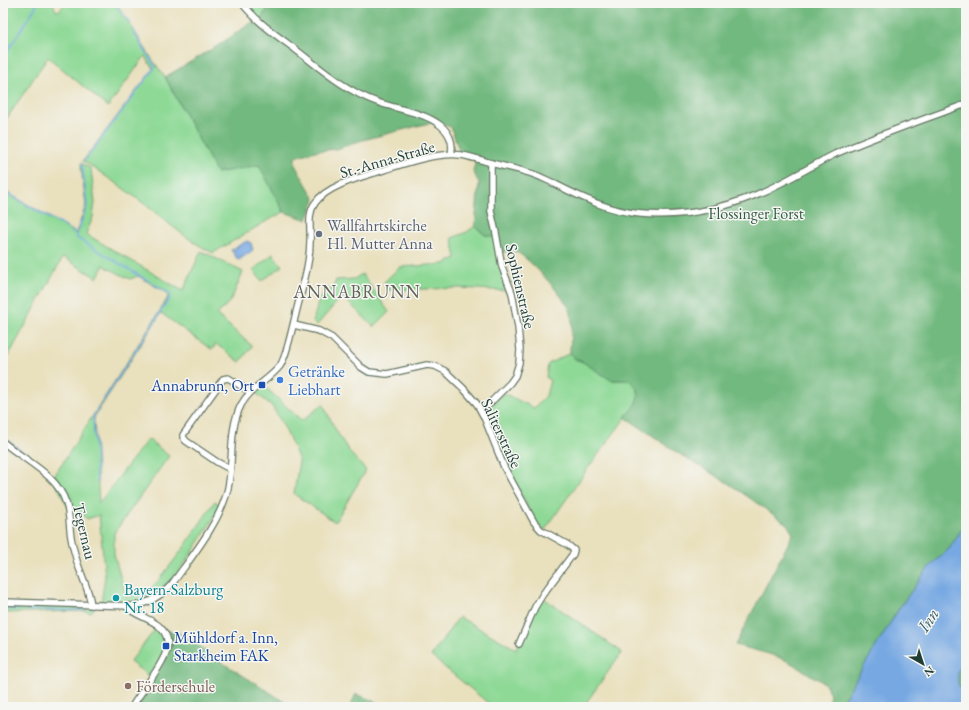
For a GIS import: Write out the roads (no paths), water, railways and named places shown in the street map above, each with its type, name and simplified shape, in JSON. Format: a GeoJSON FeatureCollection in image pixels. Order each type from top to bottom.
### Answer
{"type":"FeatureCollection","features":[{"type":"Feature","properties":{"kind":"street"},"geometry":{"type":"LineString","coordinates":[[242,3],[256,19],[270,31],[350,90],[377,102],[426,117],[439,124],[447,132],[450,139],[452,148],[451,154]]}},
{"type":"Feature","properties":{"kind":"street","name":"St.-Anna-Straße"},"geometry":{"type":"LineString","coordinates":[[126,606],[138,606],[148,602],[164,591],[175,578],[217,517],[229,487],[234,425],[242,404],[250,392],[279,366],[287,350],[306,271],[310,242],[311,210],[317,200],[334,188],[415,160],[451,154],[473,157],[531,173],[544,178],[569,192],[628,213],[676,215],[692,213],[710,210],[743,201],[780,184],[831,156],[860,143],[966,104]]}},
{"type":"Feature","properties":{"kind":"street","name":"Sophienstraße"},"geometry":{"type":"LineString","coordinates":[[484,417],[488,405],[515,376],[519,363],[520,350],[518,327],[512,293],[502,267],[491,211],[491,163]]}},
{"type":"Feature","properties":{"kind":"street","name":"Saliterstraße"},"geometry":{"type":"LineString","coordinates":[[294,325],[319,331],[329,336],[339,344],[361,367],[369,372],[392,374],[427,365],[439,368],[445,371],[463,388],[477,404],[484,417],[504,467],[534,522],[541,530],[574,550],[573,554],[535,607],[519,644]]}},
{"type":"Feature","properties":{"kind":"street"},"geometry":{"type":"LineString","coordinates":[[230,469],[186,441],[183,435],[223,379],[230,379],[250,392]]}},
{"type":"Feature","properties":{"kind":"street"},"geometry":{"type":"LineString","coordinates":[[477,404],[488,405]]}},
{"type":"Feature","properties":{"kind":"street","name":"Tegernau"},"geometry":{"type":"LineString","coordinates":[[3,442],[55,482],[63,495],[68,510],[71,537],[77,561],[85,582],[91,605]]}},
{"type":"Feature","properties":{"kind":"street"},"geometry":{"type":"LineString","coordinates":[[3,602],[126,606],[157,625],[163,631],[168,642],[167,650],[162,662],[132,707]]}},
{"type":"Feature","properties":{"kind":"water"},"geometry":{"type":"Polygon","coordinates":[[[247,241],[251,243],[253,250],[238,260],[231,250],[247,241]]]}},
{"type":"Feature","properties":{"kind":"water","name":"Inn"},"geometry":{"type":"Polygon","coordinates":[[[966,521],[966,657],[958,671],[958,684],[966,695],[966,707],[839,707],[900,607],[929,567],[949,549],[966,521]]]}},
{"type":"Feature","properties":{"kind":"waterway"},"geometry":{"type":"LineString","coordinates":[[3,58],[38,3]]}},
{"type":"Feature","properties":{"kind":"waterway"},"geometry":{"type":"LineString","coordinates":[[115,3],[129,22]]}},
{"type":"Feature","properties":{"kind":"waterway"},"geometry":{"type":"LineString","coordinates":[[85,160],[155,67],[132,29]]}},
{"type":"Feature","properties":{"kind":"waterway"},"geometry":{"type":"LineString","coordinates":[[77,234],[87,205],[82,164]]}},
{"type":"Feature","properties":{"kind":"waterway"},"geometry":{"type":"LineString","coordinates":[[3,191],[62,225],[77,235],[77,238],[170,294],[170,297],[93,417],[97,482]]}},
{"type":"Feature","properties":{"kind":"waterway"},"geometry":{"type":"LineString","coordinates":[[3,436],[26,455]]}},
{"type":"Feature","properties":{"kind":"waterway"},"geometry":{"type":"LineString","coordinates":[[3,609],[19,609]]}},
{"type":"Feature","properties":{"kind":"waterway"},"geometry":{"type":"LineString","coordinates":[[26,610],[84,610]]}},
{"type":"Feature","properties":{"kind":"place","name":"Wallfahrtskirche Hl. Mutter Anna"},"geometry":{"type":"Point","coordinates":[319,234]}},
{"type":"Feature","properties":{"kind":"place","name":"Getränke Liebhart"},"geometry":{"type":"Point","coordinates":[280,380]}},
{"type":"Feature","properties":{"kind":"place","name":"Annabrunn, Ort"},"geometry":{"type":"Point","coordinates":[262,385]}},
{"type":"Feature","properties":{"kind":"place","name":"Bayern-Salzburg Nr. 18"},"geometry":{"type":"Point","coordinates":[116,598]}},
{"type":"Feature","properties":{"kind":"place","name":"Mühldorf a. Inn, Starkheim FAK"},"geometry":{"type":"Point","coordinates":[166,646]}},
{"type":"Feature","properties":{"kind":"place","name":"Förderschule"},"geometry":{"type":"Point","coordinates":[128,686]}},
{"type":"Feature","properties":{"kind":"district","name":"ANNABRUNN"},"geometry":{"type":"Point","coordinates":[357,292]}},
{"type":"Feature","properties":{"kind":"park label","name":"Flossinger Forst"},"geometry":{"type":"Point","coordinates":[756,213]}}]}
